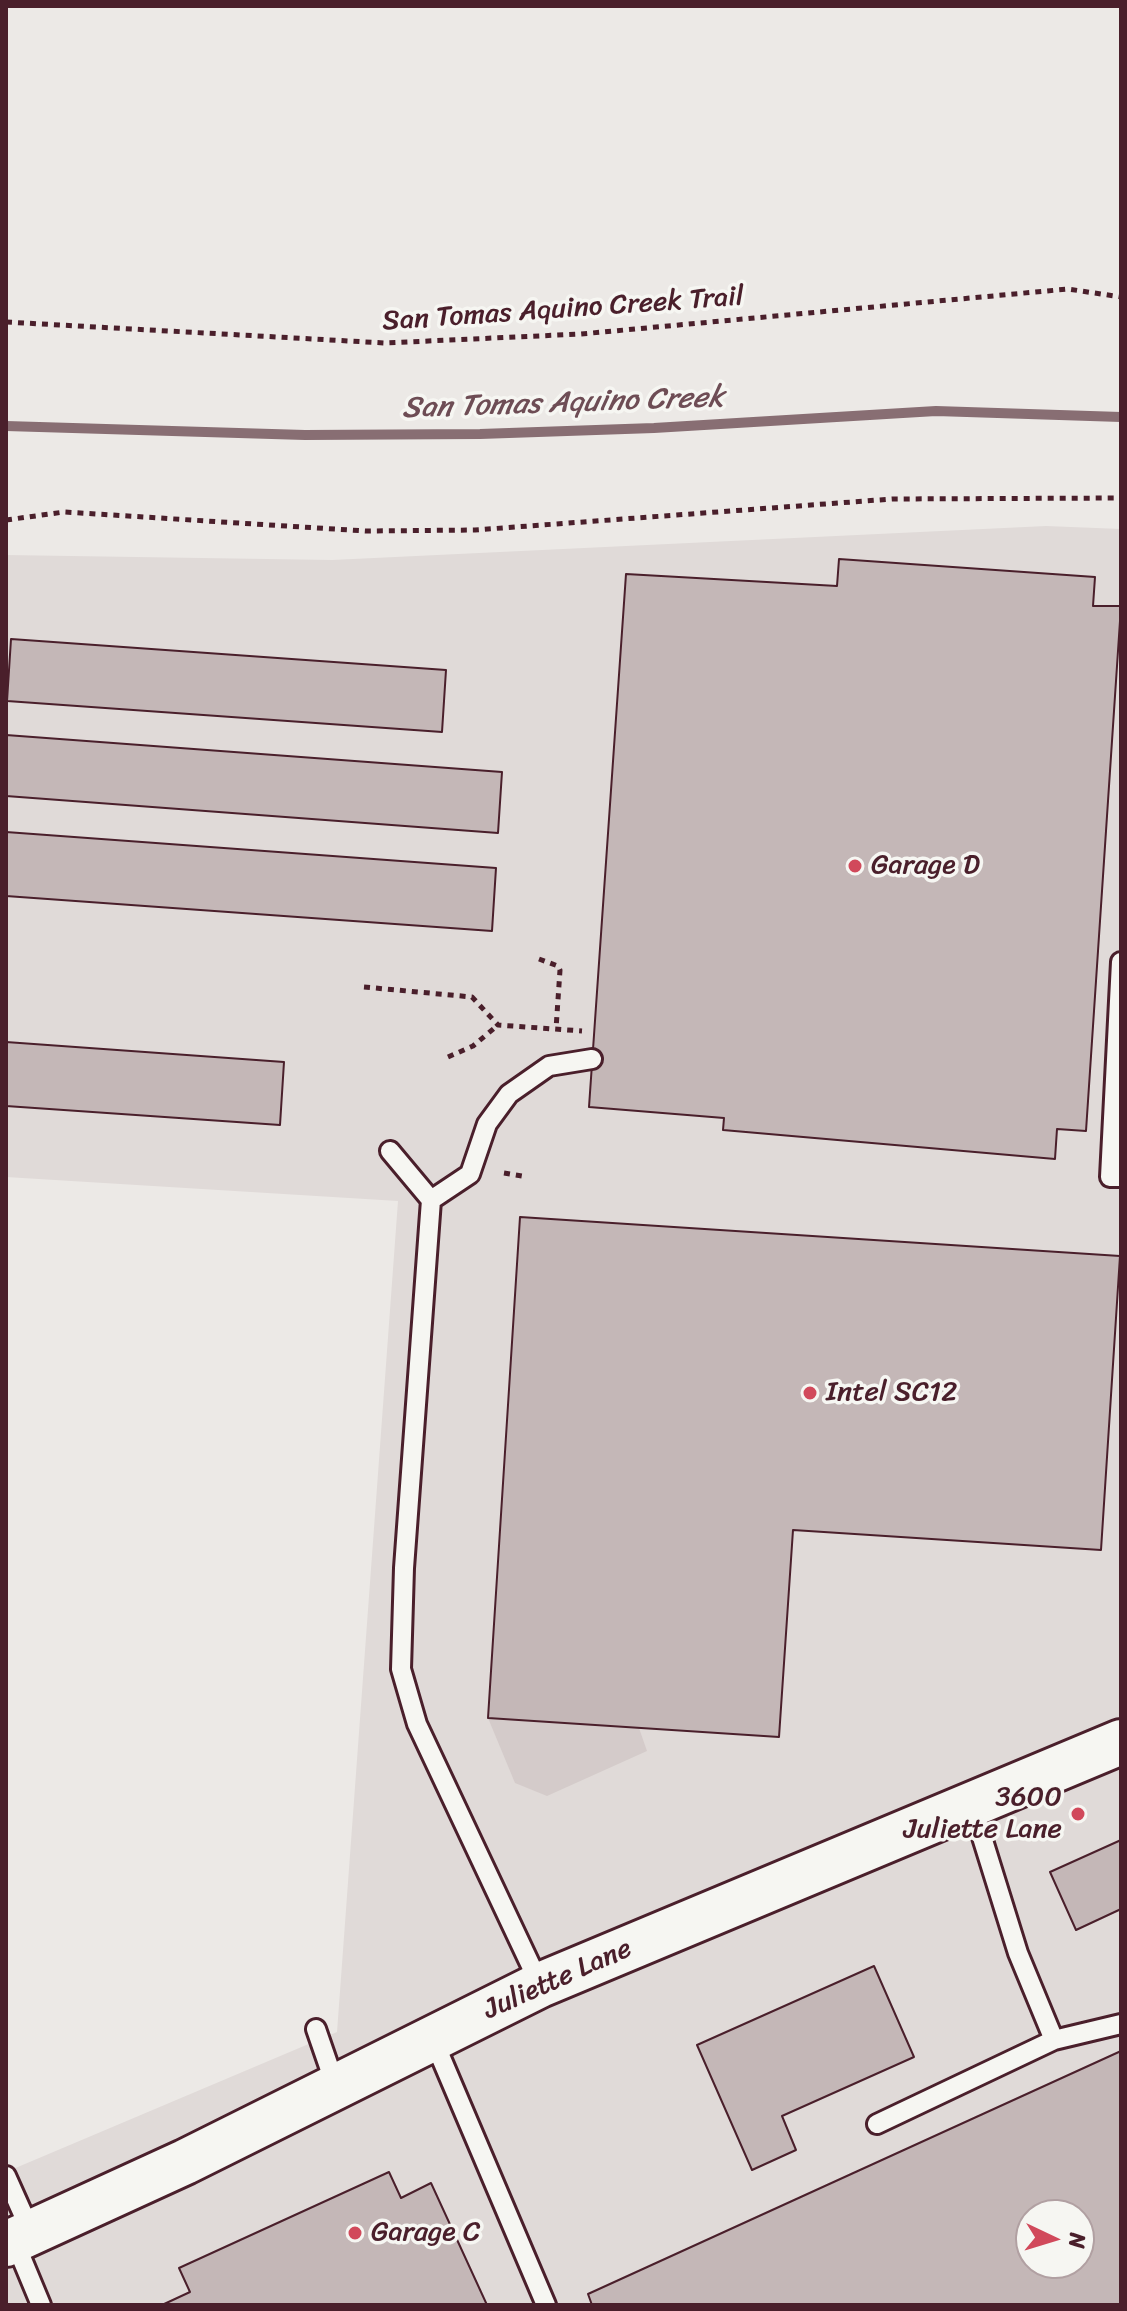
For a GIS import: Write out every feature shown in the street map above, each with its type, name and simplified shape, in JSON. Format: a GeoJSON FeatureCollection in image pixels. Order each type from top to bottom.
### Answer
{"type":"FeatureCollection","features":[{"type":"Feature","properties":{"kind":"street","name":"Juliette Lane"},"geometry":{"type":"LineString","coordinates":[[17,2239],[185,2162],[540,1985],[1121,1742]]}},
{"type":"Feature","properties":{"kind":"lane"},"geometry":{"type":"LineString","coordinates":[[1121,962],[1110,1177],[1121,1177]]}},
{"type":"Feature","properties":{"kind":"lane"},"geometry":{"type":"LineString","coordinates":[[431,1200],[470,1174],[487,1124],[509,1094],[549,1066],[592,1059]]}},
{"type":"Feature","properties":{"kind":"lane"},"geometry":{"type":"LineString","coordinates":[[390,1151],[431,1200],[405,1552],[401,1669],[417,1724],[540,1985]]}},
{"type":"Feature","properties":{"kind":"lane"},"geometry":{"type":"LineString","coordinates":[[972,1805],[1018,1953],[1054,2040]]}},
{"type":"Feature","properties":{"kind":"lane"},"geometry":{"type":"LineString","coordinates":[[877,2124],[1054,2040],[1121,2024]]}},
{"type":"Feature","properties":{"kind":"lane"},"geometry":{"type":"LineString","coordinates":[[316,2029],[336,2087]]}},
{"type":"Feature","properties":{"kind":"lane"},"geometry":{"type":"LineString","coordinates":[[433,2039],[546,2305]]}},
{"type":"Feature","properties":{"kind":"lane"},"geometry":{"type":"LineString","coordinates":[[6,2176],[17,2239],[41,2305]]}},
{"type":"Feature","properties":{"kind":"path","name":"San Tomas Aquino Creek Trail"},"geometry":{"type":"LineString","coordinates":[[6,322],[385,343],[581,334],[1068,289],[1121,297]]}},
{"type":"Feature","properties":{"kind":"path"},"geometry":{"type":"LineString","coordinates":[[6,520],[64,512],[366,531],[475,530],[892,499],[1121,498]]}},
{"type":"Feature","properties":{"kind":"path"},"geometry":{"type":"LineString","coordinates":[[539,959],[558,966],[560,970],[556,1029]]}},
{"type":"Feature","properties":{"kind":"path"},"geometry":{"type":"LineString","coordinates":[[364,987],[472,997],[498,1025],[594,1032]]}},
{"type":"Feature","properties":{"kind":"path"},"geometry":{"type":"LineString","coordinates":[[448,1057],[473,1046],[498,1025]]}},
{"type":"Feature","properties":{"kind":"path"},"geometry":{"type":"LineString","coordinates":[[504,1173],[522,1176]]}},
{"type":"Feature","properties":{"kind":"shaded area"},"geometry":{"type":"Polygon","coordinates":[[[1046,526],[1121,529],[1121,2305],[6,2305],[6,2172],[337,2032],[398,1201],[6,1177],[6,555],[332,560],[1046,526]]]}},
{"type":"Feature","properties":{"kind":"shaded area"},"geometry":{"type":"Polygon","coordinates":[[[488,1718],[639,1728],[647,1751],[547,1796],[515,1783],[488,1718]]]}},
{"type":"Feature","properties":{"kind":"building","name":"Garage D"},"geometry":{"type":"Polygon","coordinates":[[[839,559],[1095,577],[1093,606],[1121,606],[1086,1131],[1057,1129],[1055,1159],[723,1130],[724,1118],[589,1107],[626,574],[837,586],[839,559]]]}},
{"type":"Feature","properties":{"kind":"building"},"geometry":{"type":"Polygon","coordinates":[[[11,639],[446,670],[442,732],[7,701],[11,639]]]}},
{"type":"Feature","properties":{"kind":"building"},"geometry":{"type":"Polygon","coordinates":[[[6,735],[502,772],[498,833],[6,796],[6,735]]]}},
{"type":"Feature","properties":{"kind":"building"},"geometry":{"type":"Polygon","coordinates":[[[6,832],[496,868],[492,931],[6,896],[6,832]]]}},
{"type":"Feature","properties":{"kind":"building"},"geometry":{"type":"Polygon","coordinates":[[[6,1042],[284,1062],[280,1125],[6,1106],[6,1042]]]}},
{"type":"Feature","properties":{"kind":"building","name":"Intel SC12"},"geometry":{"type":"Polygon","coordinates":[[[520,1217],[1120,1256],[1101,1550],[793,1530],[779,1737],[488,1718],[520,1217]]]}},
{"type":"Feature","properties":{"kind":"building"},"geometry":{"type":"Polygon","coordinates":[[[1121,1840],[1121,1909],[1076,1930],[1050,1872],[1121,1840]]]}},
{"type":"Feature","properties":{"kind":"building"},"geometry":{"type":"Polygon","coordinates":[[[874,1966],[914,2057],[782,2116],[796,2150],[752,2170],[697,2045],[874,1966]]]}},
{"type":"Feature","properties":{"kind":"building"},"geometry":{"type":"Polygon","coordinates":[[[1121,2051],[1121,2305],[592,2305],[588,2294],[1121,2051]]]}},
{"type":"Feature","properties":{"kind":"building","name":"Garage C"},"geometry":{"type":"Polygon","coordinates":[[[389,2172],[401,2198],[431,2183],[487,2305],[162,2305],[190,2292],[179,2268],[389,2172]]]}},
{"type":"Feature","properties":{"kind":"waterway","name":"San Tomas Aquino Creek"},"geometry":{"type":"LineString","coordinates":[[6,426],[305,435],[480,434],[654,428],[936,411],[1121,417]]}},
{"type":"Feature","properties":{"kind":"place","name":"Garage D"},"geometry":{"type":"Point","coordinates":[855,866]}},
{"type":"Feature","properties":{"kind":"place","name":"Intel SC12"},"geometry":{"type":"Point","coordinates":[810,1393]}},
{"type":"Feature","properties":{"kind":"place","name":"3600 Juliette Lane"},"geometry":{"type":"Point","coordinates":[1078,1814]}},
{"type":"Feature","properties":{"kind":"place","name":"Garage C"},"geometry":{"type":"Point","coordinates":[355,2233]}}]}
